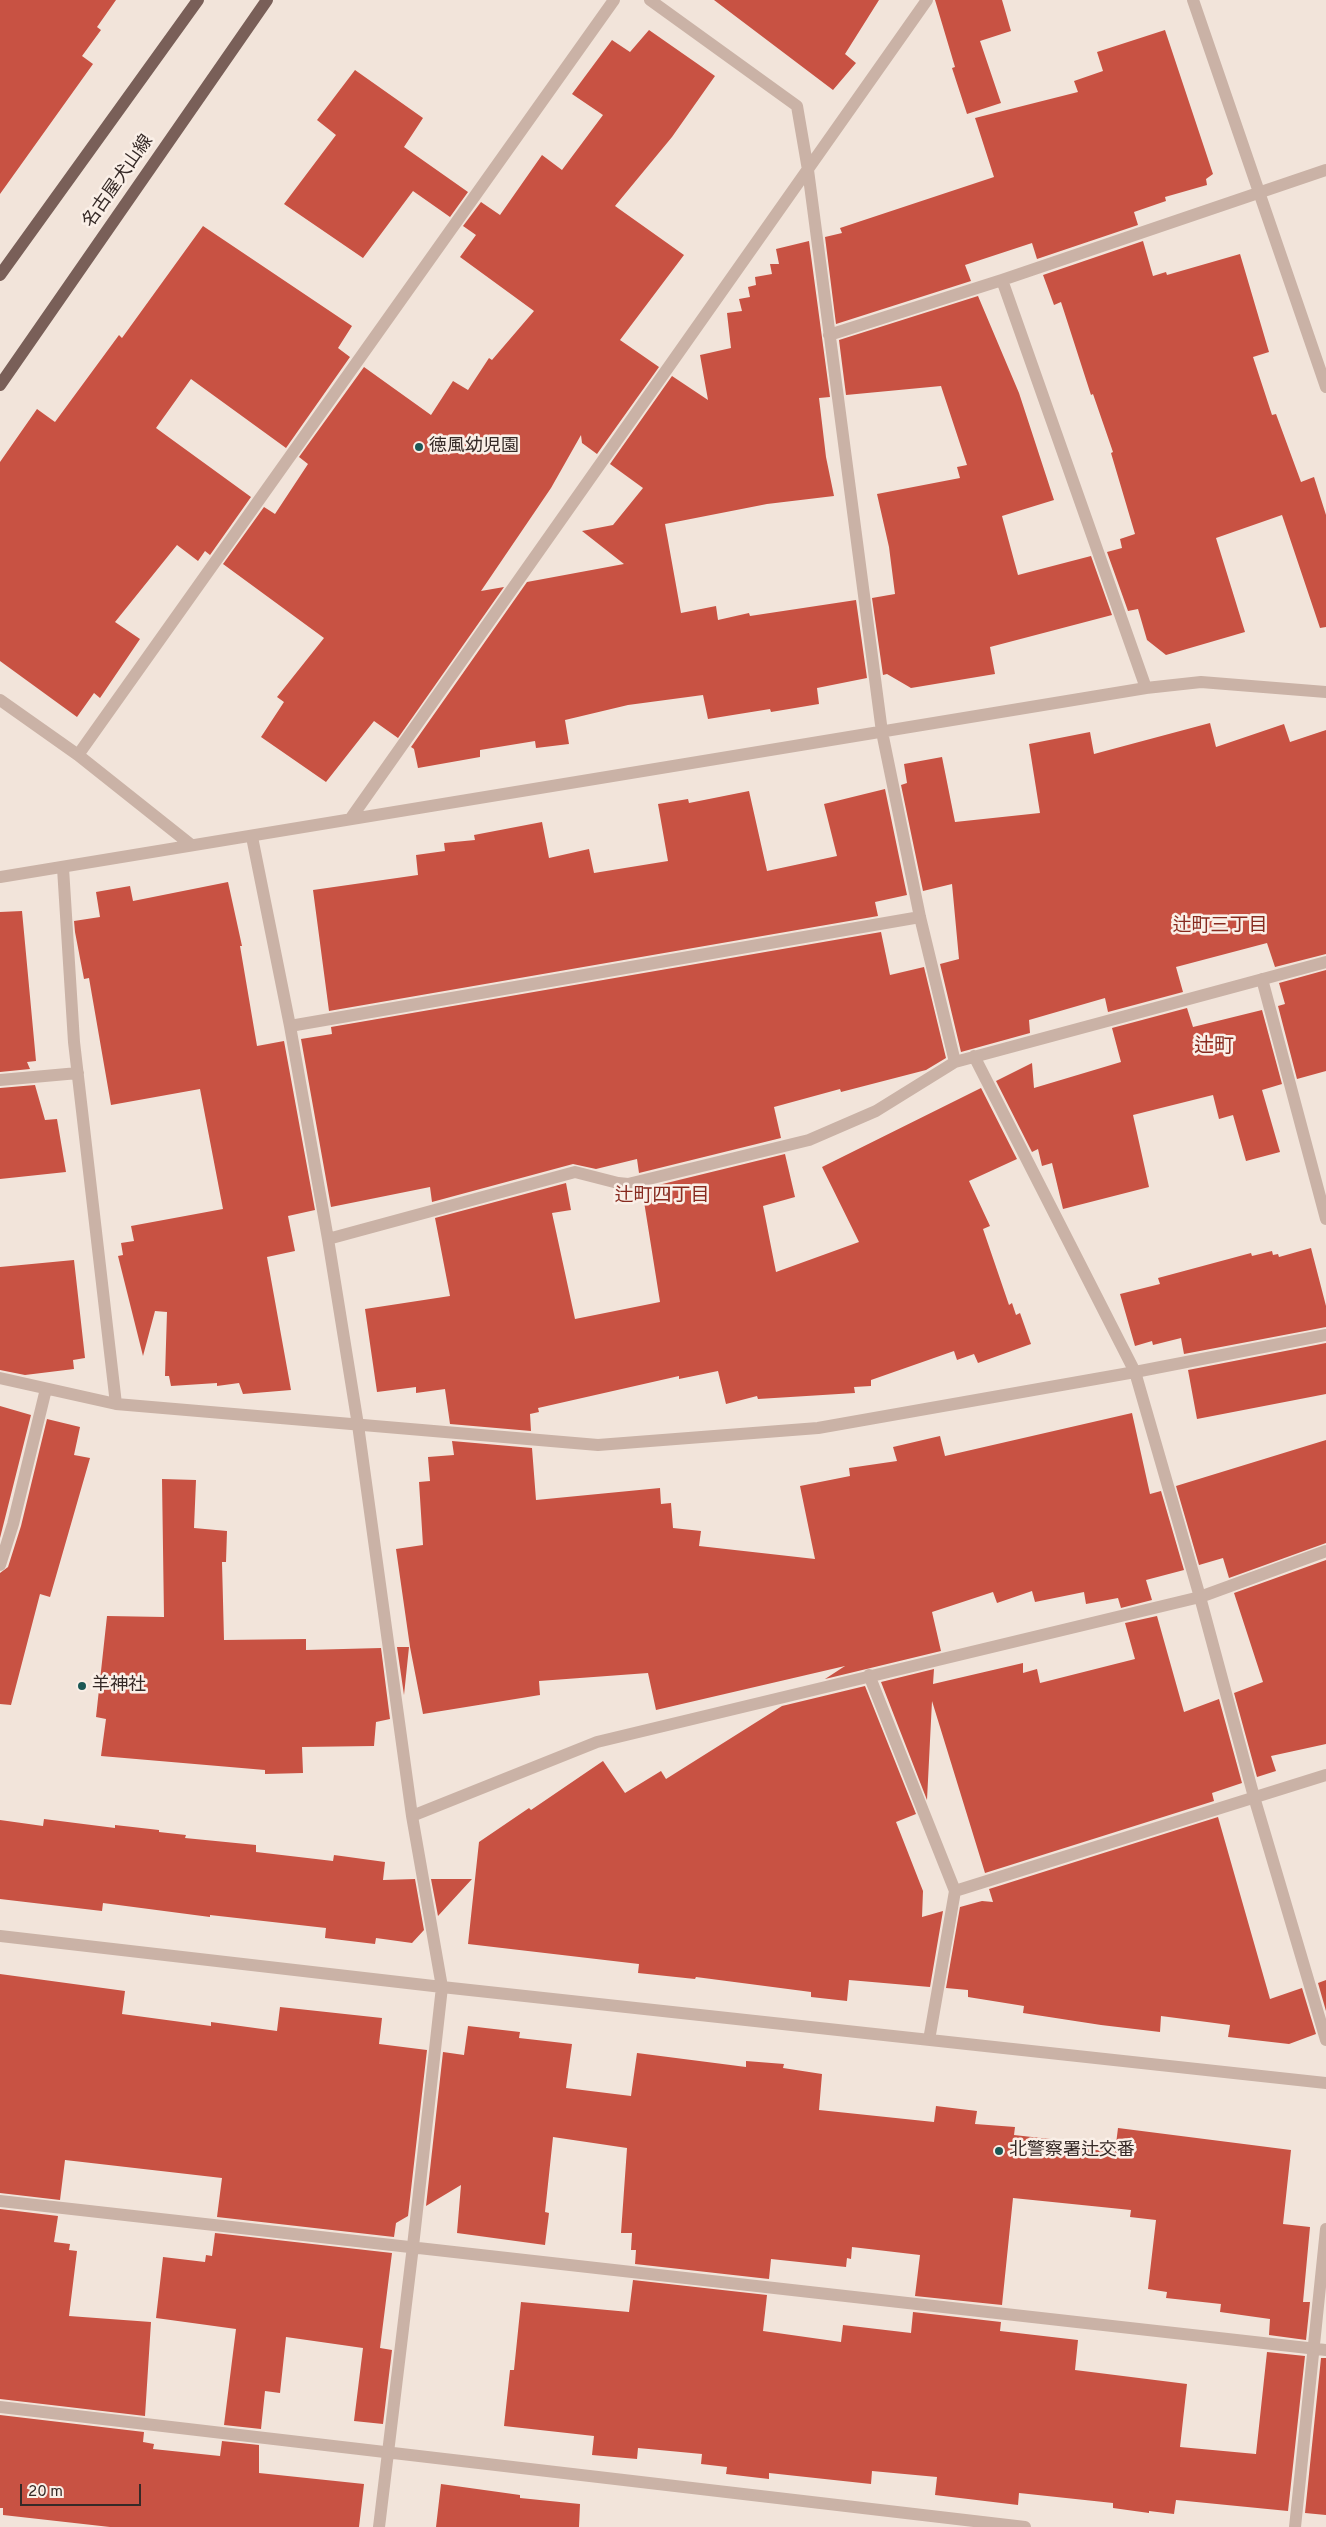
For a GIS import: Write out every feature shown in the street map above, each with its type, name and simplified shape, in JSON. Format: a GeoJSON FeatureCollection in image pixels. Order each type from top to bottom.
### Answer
{"type":"FeatureCollection","features":[{"type":"Feature","properties":{"kind":"main road"},"geometry":{"type":"LineString","coordinates":[[0,275],[198,0]]}},
{"type":"Feature","properties":{"kind":"main road","name":"名古屋犬山線"},"geometry":{"type":"LineString","coordinates":[[0,384],[267,0]]}},
{"type":"Feature","properties":{"kind":"street"},"geometry":{"type":"LineString","coordinates":[[78,755],[614,0]]}},
{"type":"Feature","properties":{"kind":"street"},"geometry":{"type":"LineString","coordinates":[[650,0],[797,106],[808,170],[882,732],[920,917],[955,1062]]}},
{"type":"Feature","properties":{"kind":"street"},"geometry":{"type":"LineString","coordinates":[[351,818],[926,0]]}},
{"type":"Feature","properties":{"kind":"street"},"geometry":{"type":"LineString","coordinates":[[1193,0],[1326,387]]}},
{"type":"Feature","properties":{"kind":"street"},"geometry":{"type":"LineString","coordinates":[[829,336],[1002,280],[1326,170]]}},
{"type":"Feature","properties":{"kind":"street"},"geometry":{"type":"LineString","coordinates":[[1002,280],[1146,688]]}},
{"type":"Feature","properties":{"kind":"street"},"geometry":{"type":"LineString","coordinates":[[0,877],[63,868],[190,844],[252,837],[351,818],[1146,688],[1201,682],[1326,692]]}},
{"type":"Feature","properties":{"kind":"street"},"geometry":{"type":"LineString","coordinates":[[0,700],[78,755],[190,844]]}},
{"type":"Feature","properties":{"kind":"street"},"geometry":{"type":"LineString","coordinates":[[252,837],[290,1026],[328,1239],[358,1425],[412,1816],[442,1987],[413,2246],[386,2452],[379,2527]]}},
{"type":"Feature","properties":{"kind":"street"},"geometry":{"type":"LineString","coordinates":[[63,868],[78,1073],[116,1404]]}},
{"type":"Feature","properties":{"kind":"street"},"geometry":{"type":"LineString","coordinates":[[290,1026],[920,917]]}},
{"type":"Feature","properties":{"kind":"street"},"geometry":{"type":"LineString","coordinates":[[328,1239],[575,1172],[628,1184],[809,1140],[876,1111],[955,1062],[1326,962]]}},
{"type":"Feature","properties":{"kind":"street"},"geometry":{"type":"LineString","coordinates":[[1262,979],[1326,1219]]}},
{"type":"Feature","properties":{"kind":"street"},"geometry":{"type":"LineString","coordinates":[[974,1056],[1135,1372],[1200,1597],[1254,1797],[1326,2040]]}},
{"type":"Feature","properties":{"kind":"street"},"geometry":{"type":"LineString","coordinates":[[0,1080],[78,1073]]}},
{"type":"Feature","properties":{"kind":"street"},"geometry":{"type":"LineString","coordinates":[[0,1378],[46,1390],[116,1404],[598,1445],[818,1428],[1135,1372],[1326,1334]]}},
{"type":"Feature","properties":{"kind":"street"},"geometry":{"type":"LineString","coordinates":[[0,1565],[13,1524],[46,1390]]}},
{"type":"Feature","properties":{"kind":"street"},"geometry":{"type":"LineString","coordinates":[[412,1816],[598,1742],[869,1675],[1200,1597],[1326,1551]]}},
{"type":"Feature","properties":{"kind":"street"},"geometry":{"type":"LineString","coordinates":[[869,1675],[954,1891],[929,2040]]}},
{"type":"Feature","properties":{"kind":"street"},"geometry":{"type":"LineString","coordinates":[[954,1891],[1326,1775]]}},
{"type":"Feature","properties":{"kind":"street"},"geometry":{"type":"LineString","coordinates":[[0,1936],[442,1987],[1326,2083]]}},
{"type":"Feature","properties":{"kind":"street"},"geometry":{"type":"LineString","coordinates":[[0,2201],[413,2246],[1320,2350]]}},
{"type":"Feature","properties":{"kind":"street"},"geometry":{"type":"LineString","coordinates":[[1295,2527],[1320,2350],[1326,2229]]}},
{"type":"Feature","properties":{"kind":"street"},"geometry":{"type":"LineString","coordinates":[[0,2407],[1025,2527]]}},
{"type":"Feature","properties":{"kind":"building"},"geometry":{"type":"Polygon","coordinates":[[[0,0],[116,0],[97,27],[101,30],[82,56],[93,64],[0,194],[0,0]]]}},
{"type":"Feature","properties":{"kind":"building"},"geometry":{"type":"Polygon","coordinates":[[[714,0],[879,0],[845,54],[856,63],[833,90],[714,0]]]}},
{"type":"Feature","properties":{"kind":"building"},"geometry":{"type":"Polygon","coordinates":[[[935,0],[1002,0],[1011,31],[980,41],[1001,103],[967,114],[952,68],[955,67],[935,0]]]}},
{"type":"Feature","properties":{"kind":"building"},"geometry":{"type":"Polygon","coordinates":[[[649,30],[715,76],[672,137],[615,206],[684,255],[620,340],[659,367],[597,454],[582,443],[581,435],[551,488],[481,591],[504,587],[398,738],[374,721],[326,782],[261,737],[284,702],[277,697],[324,638],[223,564],[264,507],[275,514],[308,464],[299,457],[364,367],[431,415],[453,381],[468,390],[489,358],[492,360],[534,311],[460,257],[476,235],[463,226],[481,202],[500,215],[542,155],[562,170],[603,115],[572,94],[612,40],[630,52],[649,30]]]}},
{"type":"Feature","properties":{"kind":"building"},"geometry":{"type":"Polygon","coordinates":[[[1165,30],[1213,174],[1206,179],[1207,185],[1165,197],[1166,201],[1134,212],[1138,225],[1037,259],[1032,243],[965,265],[971,281],[836,324],[825,237],[842,233],[840,228],[994,177],[975,118],[1078,92],[1074,81],[1103,71],[1097,52],[1165,30]]]}},
{"type":"Feature","properties":{"kind":"building"},"geometry":{"type":"Polygon","coordinates":[[[355,70],[423,118],[404,147],[468,192],[450,217],[413,191],[363,258],[284,204],[336,135],[317,120],[355,70]]]}},
{"type":"Feature","properties":{"kind":"building"},"geometry":{"type":"Polygon","coordinates":[[[203,226],[352,326],[338,348],[350,357],[286,448],[191,379],[156,428],[251,497],[210,555],[205,551],[198,561],[177,545],[115,622],[140,639],[100,698],[94,693],[77,717],[0,661],[0,462],[37,409],[55,422],[119,335],[122,338],[203,226]]]}},
{"type":"Feature","properties":{"kind":"building"},"geometry":{"type":"Polygon","coordinates":[[[809,241],[830,397],[819,398],[826,457],[834,496],[767,504],[665,524],[681,613],[716,606],[718,620],[749,613],[750,616],[856,600],[867,678],[817,688],[819,704],[771,712],[770,709],[708,719],[703,695],[628,705],[565,720],[569,744],[536,748],[535,741],[480,750],[480,757],[418,768],[414,749],[411,747],[527,582],[624,564],[582,531],[613,525],[643,488],[610,464],[672,376],[708,400],[700,355],[731,348],[727,313],[742,311],[739,299],[750,297],[748,287],[756,285],[755,277],[772,274],[770,264],[779,264],[776,249],[809,241]]]}},
{"type":"Feature","properties":{"kind":"building"},"geometry":{"type":"Polygon","coordinates":[[[1143,241],[1153,276],[1166,272],[1167,275],[1240,254],[1269,352],[1253,357],[1272,415],[1276,414],[1301,482],[1314,477],[1326,515],[1326,627],[1320,628],[1282,515],[1216,538],[1245,632],[1166,655],[1147,640],[1138,609],[1128,611],[1107,552],[1122,548],[1120,539],[1135,534],[1111,453],[1113,452],[1093,394],[1091,395],[1061,302],[1054,305],[1043,275],[1143,241]]]}},
{"type":"Feature","properties":{"kind":"building"},"geometry":{"type":"Polygon","coordinates":[[[978,296],[1019,393],[1054,500],[1002,516],[1018,575],[1091,556],[1112,615],[990,647],[995,674],[911,688],[887,674],[883,675],[872,598],[895,594],[889,547],[877,494],[960,478],[957,467],[967,465],[941,386],[846,395],[839,340],[978,296]]]}},
{"type":"Feature","properties":{"kind":"building"},"geometry":{"type":"Polygon","coordinates":[[[1210,723],[1216,747],[1284,724],[1290,742],[1326,730],[1326,954],[1275,967],[1267,943],[1176,967],[1183,992],[1108,1012],[1105,998],[1029,1020],[1030,1033],[961,1052],[940,964],[959,959],[952,884],[923,891],[901,785],[907,783],[904,764],[942,757],[955,822],[1040,813],[1029,744],[1090,732],[1094,754],[1210,723]]]}},
{"type":"Feature","properties":{"kind":"building"},"geometry":{"type":"Polygon","coordinates":[[[885,789],[907,895],[875,902],[878,916],[329,1011],[313,890],[418,875],[416,855],[445,851],[444,843],[475,840],[474,835],[542,822],[549,858],[589,849],[594,873],[668,861],[658,804],[688,799],[689,803],[749,791],[767,871],[837,856],[824,804],[885,789]]]}},
{"type":"Feature","properties":{"kind":"building"},"geometry":{"type":"Polygon","coordinates":[[[228,882],[242,946],[240,946],[257,1046],[284,1041],[315,1210],[288,1216],[295,1251],[267,1257],[291,1390],[243,1394],[239,1383],[217,1386],[217,1383],[171,1386],[169,1376],[165,1376],[167,1312],[155,1311],[143,1356],[118,1256],[123,1255],[121,1243],[134,1241],[131,1226],[223,1209],[200,1089],[111,1105],[89,978],[84,979],[74,921],[100,917],[96,892],[130,886],[133,901],[228,882]]]}},
{"type":"Feature","properties":{"kind":"building"},"geometry":{"type":"Polygon","coordinates":[[[22,911],[36,1061],[27,1062],[30,1069],[0,1072],[0,912],[22,911]]]}},
{"type":"Feature","properties":{"kind":"building"},"geometry":{"type":"Polygon","coordinates":[[[881,932],[890,975],[924,967],[946,1058],[926,1070],[841,1092],[840,1089],[774,1107],[781,1138],[639,1173],[637,1159],[596,1169],[573,1164],[432,1202],[430,1187],[331,1207],[301,1039],[332,1034],[331,1027],[881,932]]]}},
{"type":"Feature","properties":{"kind":"building"},"geometry":{"type":"Polygon","coordinates":[[[1326,970],[1326,1071],[1297,1079],[1278,1006],[1285,1004],[1279,983],[1326,970]]]}},
{"type":"Feature","properties":{"kind":"building"},"geometry":{"type":"Polygon","coordinates":[[[1187,1008],[1193,1027],[1262,1010],[1282,1084],[1262,1090],[1280,1152],[1246,1161],[1233,1115],[1219,1119],[1213,1095],[1133,1115],[1149,1187],[1063,1209],[1052,1163],[1042,1166],[1038,1149],[1032,1152],[996,1081],[1032,1063],[1034,1088],[1121,1062],[1112,1028],[1187,1008]]]}},
{"type":"Feature","properties":{"kind":"building"},"geometry":{"type":"Polygon","coordinates":[[[35,1085],[45,1120],[57,1119],[66,1172],[0,1179],[0,1088],[35,1085]]]}},
{"type":"Feature","properties":{"kind":"building"},"geometry":{"type":"Polygon","coordinates":[[[981,1088],[1017,1159],[969,1181],[990,1226],[983,1229],[1009,1305],[1012,1303],[1016,1315],[1020,1313],[1031,1344],[978,1363],[974,1354],[957,1360],[954,1351],[871,1380],[871,1386],[854,1387],[855,1393],[758,1399],[757,1396],[726,1404],[718,1371],[679,1379],[679,1376],[538,1408],[539,1412],[530,1414],[531,1431],[450,1424],[445,1389],[416,1393],[416,1387],[377,1392],[365,1309],[450,1296],[435,1218],[566,1183],[571,1210],[552,1213],[575,1319],[660,1302],[642,1189],[785,1154],[795,1197],[763,1206],[776,1272],[859,1242],[822,1167],[981,1088]]]}},
{"type":"Feature","properties":{"kind":"building"},"geometry":{"type":"Polygon","coordinates":[[[1311,1248],[1326,1306],[1326,1327],[1184,1354],[1181,1338],[1153,1345],[1152,1341],[1135,1346],[1120,1294],[1160,1284],[1158,1278],[1251,1253],[1252,1256],[1272,1251],[1273,1255],[1278,1254],[1279,1257],[1311,1248]]]}},
{"type":"Feature","properties":{"kind":"building"},"geometry":{"type":"Polygon","coordinates":[[[74,1260],[85,1358],[73,1360],[74,1369],[25,1375],[0,1370],[0,1267],[74,1260]]]}},
{"type":"Feature","properties":{"kind":"building"},"geometry":{"type":"Polygon","coordinates":[[[1326,1343],[1326,1394],[1197,1419],[1188,1370],[1326,1343]]]}},
{"type":"Feature","properties":{"kind":"building"},"geometry":{"type":"Polygon","coordinates":[[[0,1406],[31,1415],[0,1538],[0,1406]]]}},
{"type":"Feature","properties":{"kind":"building"},"geometry":{"type":"Polygon","coordinates":[[[1132,1413],[1150,1494],[1161,1491],[1184,1570],[1146,1580],[1152,1600],[1121,1608],[1118,1598],[1086,1604],[1084,1592],[1035,1602],[1032,1591],[997,1603],[993,1592],[932,1612],[941,1651],[825,1679],[845,1666],[656,1710],[648,1673],[539,1681],[540,1695],[423,1714],[410,1647],[396,1549],[423,1545],[419,1482],[430,1481],[428,1457],[454,1455],[452,1441],[532,1448],[536,1500],[660,1488],[661,1504],[671,1503],[673,1528],[701,1531],[699,1546],[815,1559],[800,1486],[850,1476],[849,1468],[897,1461],[893,1447],[940,1436],[945,1456],[1132,1413]]]}},
{"type":"Feature","properties":{"kind":"building"},"geometry":{"type":"Polygon","coordinates":[[[47,1419],[80,1427],[74,1455],[90,1458],[50,1597],[40,1594],[11,1705],[0,1704],[0,1573],[8,1567],[21,1526],[47,1419]]]}},
{"type":"Feature","properties":{"kind":"building"},"geometry":{"type":"Polygon","coordinates":[[[1326,1440],[1326,1543],[1229,1578],[1223,1558],[1199,1565],[1176,1486],[1326,1440]]]}},
{"type":"Feature","properties":{"kind":"building"},"geometry":{"type":"Polygon","coordinates":[[[162,1479],[196,1480],[194,1528],[227,1531],[226,1562],[222,1562],[224,1640],[306,1639],[306,1650],[381,1648],[390,1719],[376,1722],[374,1746],[302,1747],[303,1773],[265,1774],[265,1770],[101,1756],[106,1719],[96,1717],[107,1616],[164,1617],[162,1479]]]}},
{"type":"Feature","properties":{"kind":"building"},"geometry":{"type":"Polygon","coordinates":[[[1326,1560],[1326,1744],[1271,1756],[1276,1771],[1257,1777],[1234,1693],[1263,1682],[1234,1593],[1326,1560]]]}},
{"type":"Feature","properties":{"kind":"building"},"geometry":{"type":"Polygon","coordinates":[[[1157,1616],[1184,1712],[1219,1699],[1242,1783],[1212,1793],[1214,1801],[985,1873],[932,1701],[927,1800],[881,1682],[934,1669],[933,1684],[1023,1663],[1023,1673],[1037,1669],[1040,1683],[1135,1659],[1125,1623],[1157,1616]]]}},
{"type":"Feature","properties":{"kind":"building"},"geometry":{"type":"Polygon","coordinates":[[[397,1647],[409,1647],[404,1695],[397,1647]]]}},
{"type":"Feature","properties":{"kind":"building"},"geometry":{"type":"Polygon","coordinates":[[[865,1686],[916,1814],[896,1822],[923,1891],[922,1917],[943,1911],[930,1987],[849,1980],[847,2001],[811,1997],[811,1992],[696,1977],[695,1979],[638,1973],[639,1964],[468,1944],[479,1842],[529,1808],[531,1810],[603,1761],[625,1793],[661,1771],[666,1779],[782,1706],[865,1686]]]}},
{"type":"Feature","properties":{"kind":"building"},"geometry":{"type":"Polygon","coordinates":[[[1218,1817],[1270,1999],[1302,1988],[1316,2034],[1289,2044],[1228,2037],[1230,2025],[1161,2016],[1160,2032],[1101,2025],[1023,2013],[1024,2006],[968,1997],[968,1990],[946,1988],[960,1907],[982,1901],[993,1902],[989,1889],[1218,1817]]]}},
{"type":"Feature","properties":{"kind":"building"},"geometry":{"type":"Polygon","coordinates":[[[44,1819],[115,1828],[115,1825],[159,1830],[159,1832],[186,1835],[185,1838],[256,1845],[256,1852],[333,1861],[334,1855],[385,1862],[383,1880],[415,1879],[424,1930],[412,1943],[376,1938],[375,1944],[325,1938],[326,1928],[210,1915],[210,1917],[103,1903],[102,1911],[0,1899],[0,1820],[43,1826],[44,1819]]]}},
{"type":"Feature","properties":{"kind":"building"},"geometry":{"type":"Polygon","coordinates":[[[431,1879],[472,1879],[438,1916],[431,1879]]]}},
{"type":"Feature","properties":{"kind":"building"},"geometry":{"type":"Polygon","coordinates":[[[0,1974],[125,1991],[122,2014],[211,2026],[211,2022],[277,2031],[280,2007],[382,2018],[379,2044],[427,2050],[408,2216],[396,2223],[394,2237],[217,2217],[222,2178],[65,2160],[60,2200],[0,2193],[0,1974]]]}},
{"type":"Feature","properties":{"kind":"building"},"geometry":{"type":"Polygon","coordinates":[[[1326,1980],[1326,2011],[1318,1983],[1326,1980]]]}},
{"type":"Feature","properties":{"kind":"building"},"geometry":{"type":"Polygon","coordinates":[[[468,2026],[520,2032],[519,2038],[572,2044],[566,2088],[631,2096],[637,2053],[746,2067],[746,2061],[784,2064],[783,2068],[822,2074],[819,2110],[934,2122],[936,2106],[977,2111],[975,2124],[1015,2127],[1014,2135],[1050,2139],[1049,2145],[1115,2152],[1118,2128],[1291,2150],[1283,2224],[1310,2227],[1303,2302],[1310,2302],[1306,2340],[1269,2335],[1270,2319],[1220,2312],[1221,2304],[1166,2298],[1167,2292],[1148,2289],[1156,2220],[1130,2217],[1131,2210],[1013,2198],[1002,2305],[915,2296],[920,2255],[852,2247],[851,2259],[847,2258],[846,2267],[771,2259],[769,2279],[635,2264],[636,2250],[631,2250],[632,2233],[621,2233],[627,2148],[553,2137],[545,2212],[549,2213],[545,2245],[457,2233],[461,2185],[426,2206],[443,2052],[464,2055],[468,2026]]]}},
{"type":"Feature","properties":{"kind":"building"},"geometry":{"type":"Polygon","coordinates":[[[0,2209],[58,2216],[54,2242],[70,2244],[69,2250],[77,2251],[69,2316],[151,2322],[145,2416],[0,2399],[0,2209]]]}},
{"type":"Feature","properties":{"kind":"building"},"geometry":{"type":"Polygon","coordinates":[[[215,2233],[392,2253],[380,2348],[392,2350],[383,2424],[354,2421],[363,2348],[286,2337],[280,2393],[265,2391],[261,2429],[224,2425],[236,2329],[156,2318],[163,2257],[205,2262],[206,2255],[212,2256],[215,2233]]]}},
{"type":"Feature","properties":{"kind":"building"},"geometry":{"type":"Polygon","coordinates":[[[633,2280],[767,2295],[763,2331],[841,2342],[843,2325],[911,2333],[913,2312],[1001,2322],[1000,2331],[1078,2340],[1075,2370],[1187,2384],[1180,2447],[1256,2454],[1267,2352],[1305,2356],[1288,2511],[1176,2500],[1174,2514],[1149,2511],[1149,2513],[1113,2508],[1113,2503],[1019,2493],[1018,2505],[935,2495],[937,2477],[872,2471],[871,2484],[769,2473],[769,2479],[726,2474],[727,2467],[701,2464],[702,2454],[638,2448],[637,2459],[592,2455],[594,2436],[504,2426],[510,2370],[514,2370],[521,2302],[629,2312],[633,2280]]]}},
{"type":"Feature","properties":{"kind":"building"},"geometry":{"type":"Polygon","coordinates":[[[1321,2358],[1326,2358],[1326,2515],[1305,2513],[1321,2358]]]}},
{"type":"Feature","properties":{"kind":"building"},"geometry":{"type":"Polygon","coordinates":[[[0,2415],[144,2432],[143,2442],[154,2444],[153,2449],[220,2456],[222,2441],[259,2445],[259,2473],[364,2484],[359,2527],[110,2527],[3,2515],[3,2508],[0,2508],[0,2415]]]}},
{"type":"Feature","properties":{"kind":"building"},"geometry":{"type":"Polygon","coordinates":[[[441,2484],[520,2495],[520,2498],[580,2504],[579,2527],[436,2527],[441,2484]]]}},
{"type":"Feature","properties":{"kind":"place","name":"徳風幼児園"},"geometry":{"type":"Point","coordinates":[419,447]}},
{"type":"Feature","properties":{"kind":"place","name":"羊神社"},"geometry":{"type":"Point","coordinates":[82,1686]}},
{"type":"Feature","properties":{"kind":"place","name":"北警察署辻交番"},"geometry":{"type":"Point","coordinates":[999,2151]}},
{"type":"Feature","properties":{"kind":"district","name":"辻町三丁目"},"geometry":{"type":"Point","coordinates":[1220,927]}},
{"type":"Feature","properties":{"kind":"district","name":"辻町"},"geometry":{"type":"Point","coordinates":[1214,1048]}},
{"type":"Feature","properties":{"kind":"district","name":"辻町四丁目"},"geometry":{"type":"Point","coordinates":[662,1197]}}]}
